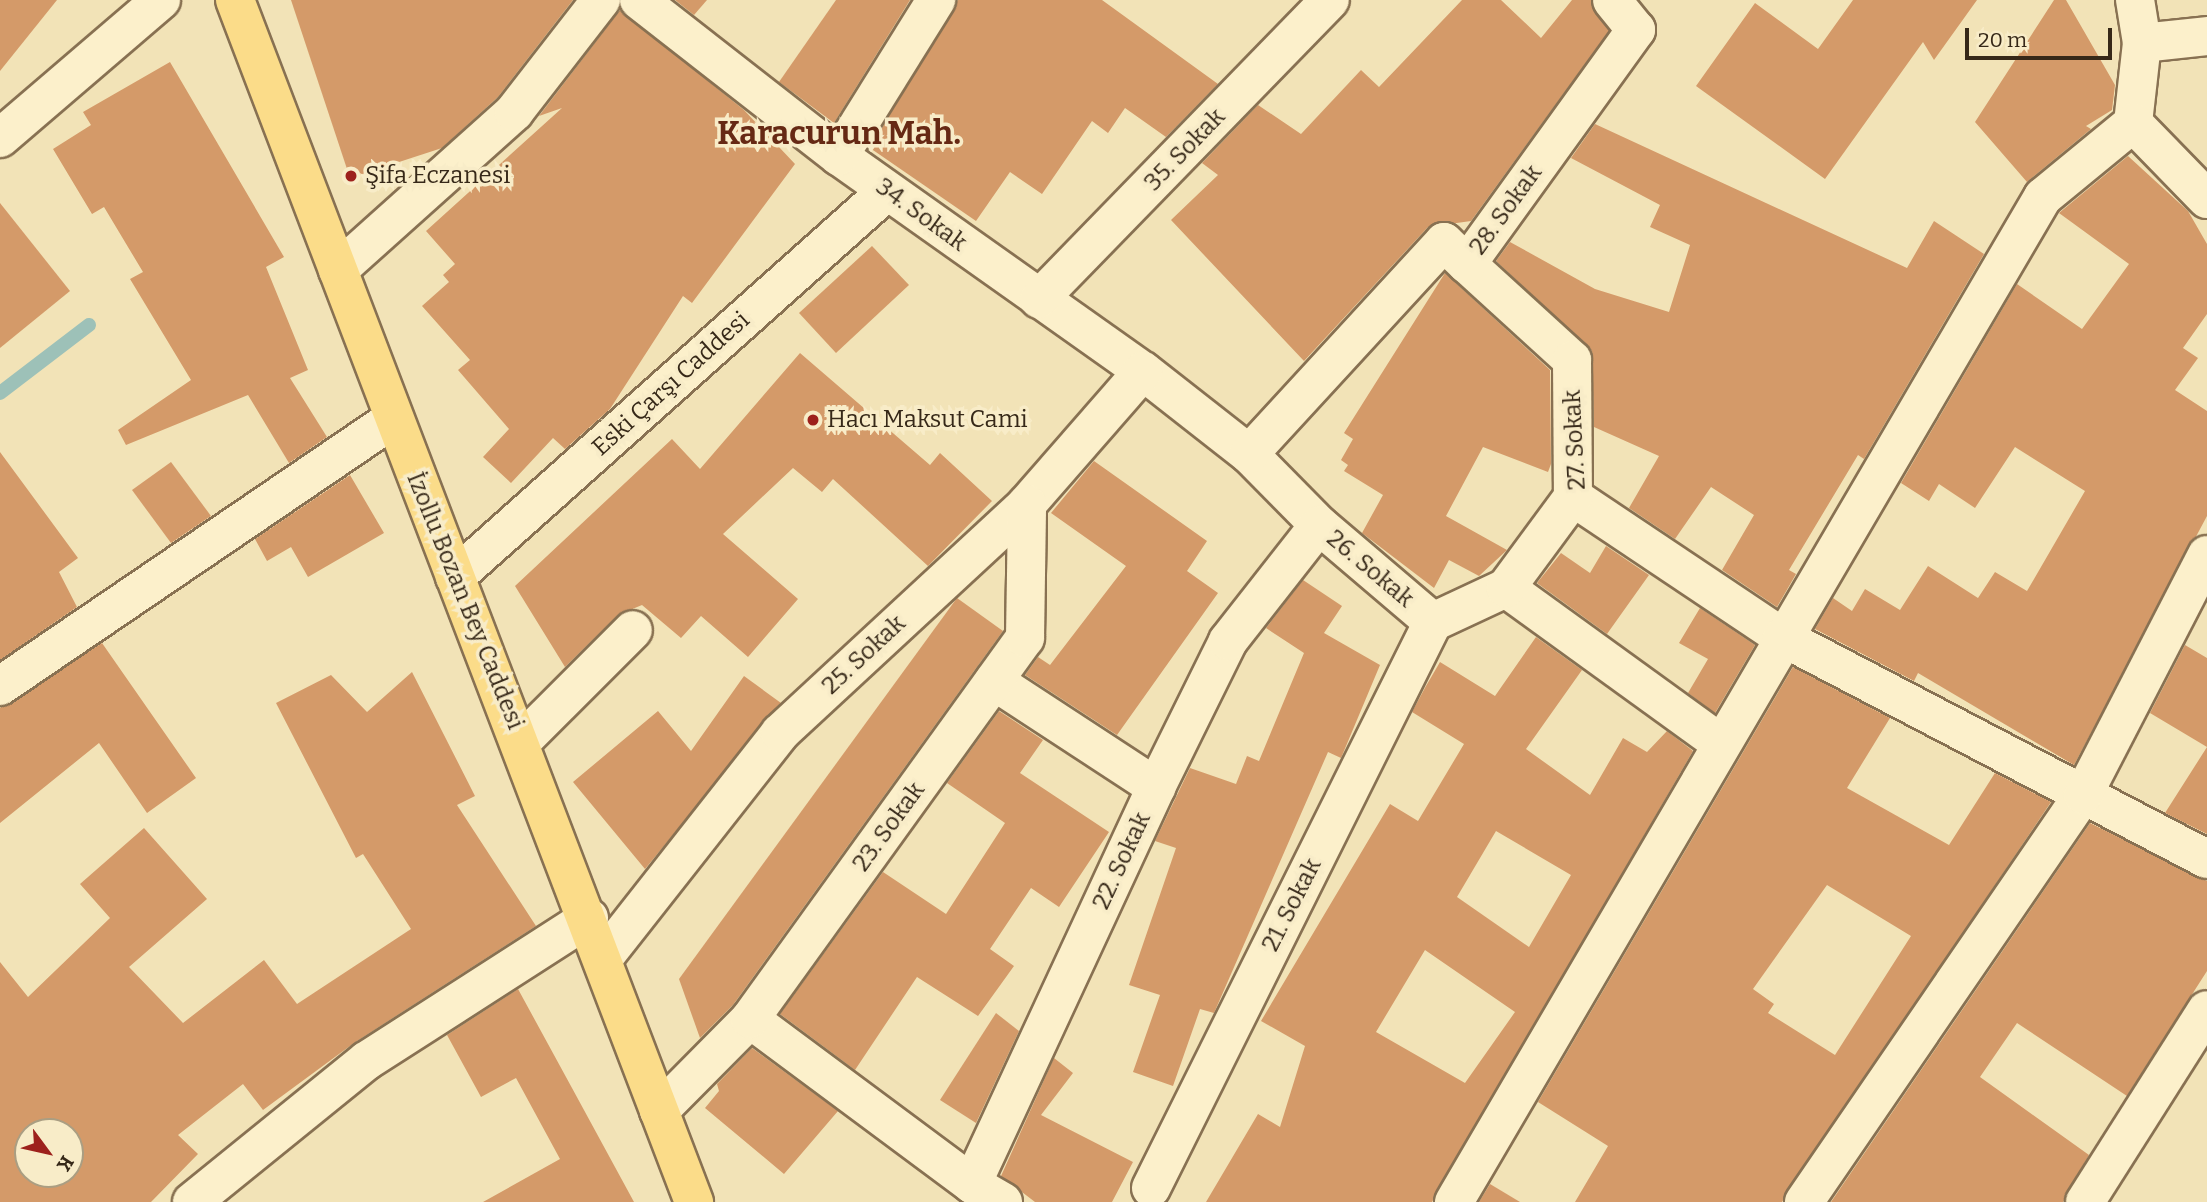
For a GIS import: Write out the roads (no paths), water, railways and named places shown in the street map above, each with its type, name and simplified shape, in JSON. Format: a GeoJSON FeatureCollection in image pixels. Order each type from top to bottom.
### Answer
{"type":"FeatureCollection","features":[{"type":"Feature","properties":{"kind":"main road","name":"İzollu Bozan Bey Caddesi"},"geometry":{"type":"LineString","coordinates":[[235,0],[393,419],[604,957],[694,1202]]}},
{"type":"Feature","properties":{"kind":"street"},"geometry":{"type":"LineString","coordinates":[[0,138],[161,0]]}},
{"type":"Feature","properties":{"kind":"street"},"geometry":{"type":"LineString","coordinates":[[338,270],[514,113],[601,0]]}},
{"type":"Feature","properties":{"kind":"street","name":"34. Sokak"},"geometry":{"type":"LineString","coordinates":[[639,0],[839,156],[1039,299]]}},
{"type":"Feature","properties":{"kind":"street"},"geometry":{"type":"LineString","coordinates":[[839,156],[936,0]]}},
{"type":"Feature","properties":{"kind":"street","name":"35. Sokak"},"geometry":{"type":"LineString","coordinates":[[1039,299],[1330,0]]}},
{"type":"Feature","properties":{"kind":"street","name":"28. Sokak"},"geometry":{"type":"LineString","coordinates":[[1249,454],[1444,242],[1467,264],[1636,30],[1612,0]]}},
{"type":"Feature","properties":{"kind":"street"},"geometry":{"type":"LineString","coordinates":[[1454,1202],[1782,637],[2043,197],[2133,123],[2143,43],[2135,0]]}},
{"type":"Feature","properties":{"kind":"street"},"geometry":{"type":"LineString","coordinates":[[2143,43],[2207,36]]}},
{"type":"Feature","properties":{"kind":"street"},"geometry":{"type":"LineString","coordinates":[[2133,123],[2207,198]]}},
{"type":"Feature","properties":{"kind":"street","name":"Eski Çarşı Caddesi"},"geometry":{"type":"LineString","coordinates":[[455,577],[887,191]]}},
{"type":"Feature","properties":{"kind":"street","name":"27. Sokak"},"geometry":{"type":"LineString","coordinates":[[1467,264],[1572,360],[1573,497],[1782,637],[2207,859]]}},
{"type":"Feature","properties":{"kind":"street","name":"26. Sokak"},"geometry":{"type":"LineString","coordinates":[[1039,299],[1143,371],[1249,454],[1319,525],[1433,622],[1507,588]]}},
{"type":"Feature","properties":{"kind":"street","name":"25. Sokak"},"geometry":{"type":"LineString","coordinates":[[604,957],[780,733],[1027,504],[1143,371]]}},
{"type":"Feature","properties":{"kind":"street"},"geometry":{"type":"LineString","coordinates":[[0,686],[393,419]]}},
{"type":"Feature","properties":{"kind":"street"},"geometry":{"type":"LineString","coordinates":[[1573,497],[1507,588],[1720,743]]}},
{"type":"Feature","properties":{"kind":"street","name":"23. Sokak"},"geometry":{"type":"LineString","coordinates":[[659,1111],[750,1019],[1025,638],[1027,504]]}},
{"type":"Feature","properties":{"kind":"street","name":"22. Sokak"},"geometry":{"type":"LineString","coordinates":[[987,1193],[1156,787],[1228,641],[1319,525]]}},
{"type":"Feature","properties":{"kind":"street"},"geometry":{"type":"LineString","coordinates":[[1804,1202],[2083,794],[2207,555]]}},
{"type":"Feature","properties":{"kind":"street","name":"21. Sokak"},"geometry":{"type":"LineString","coordinates":[[1158,1197],[1433,622]]}},
{"type":"Feature","properties":{"kind":"street"},"geometry":{"type":"LineString","coordinates":[[521,742],[633,630]]}},
{"type":"Feature","properties":{"kind":"street"},"geometry":{"type":"LineString","coordinates":[[994,681],[1156,787]]}},
{"type":"Feature","properties":{"kind":"street"},"geometry":{"type":"LineString","coordinates":[[192,1202],[366,1061],[589,918]]}},
{"type":"Feature","properties":{"kind":"street"},"geometry":{"type":"LineString","coordinates":[[2085,1202],[2207,1010]]}},
{"type":"Feature","properties":{"kind":"street"},"geometry":{"type":"LineString","coordinates":[[750,1019],[987,1193]]}},
{"type":"Feature","properties":{"kind":"waterway"},"geometry":{"type":"LineString","coordinates":[[0,393],[89,325]]}},
{"type":"Feature","properties":{"kind":"place","name":"Şifa Eczanesi"},"geometry":{"type":"Point","coordinates":[351,176]}},
{"type":"Feature","properties":{"kind":"place","name":"Hacı Maksut Cami"},"geometry":{"type":"Point","coordinates":[813,420]}},
{"type":"Feature","properties":{"kind":"district","name":"Karacurun Mah."},"geometry":{"type":"Point","coordinates":[839,133]}}]}
